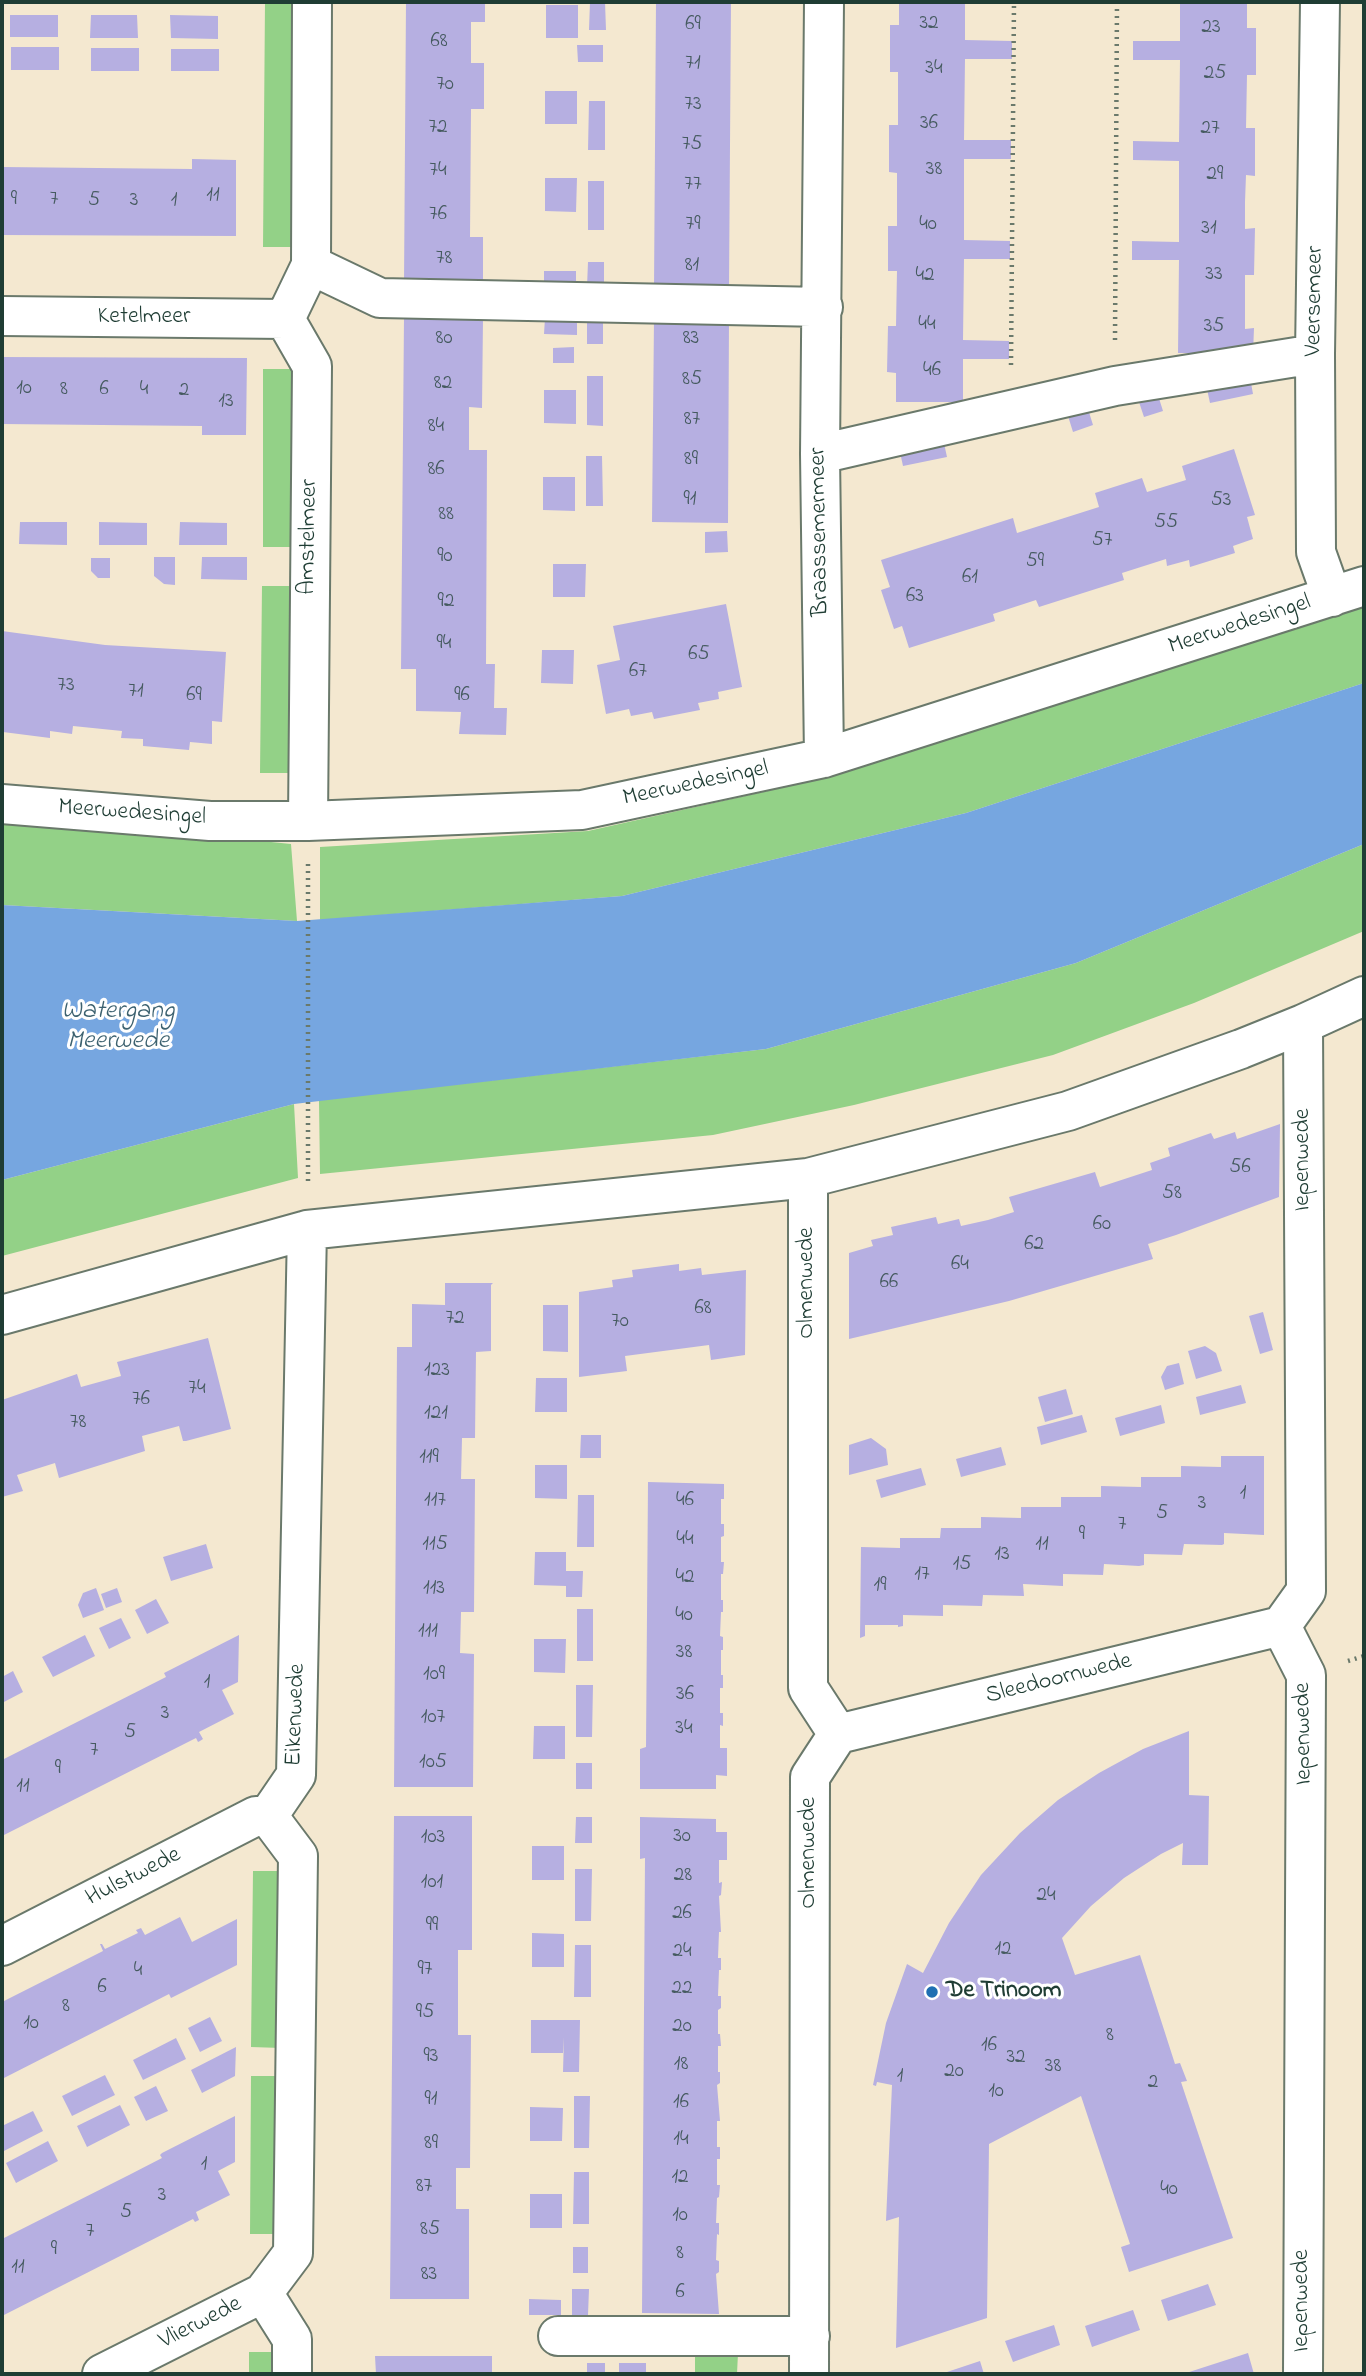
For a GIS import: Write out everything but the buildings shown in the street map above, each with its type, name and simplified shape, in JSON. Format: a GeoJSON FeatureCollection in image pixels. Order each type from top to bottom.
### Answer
{"type":"FeatureCollection","features":[{"type":"Feature","properties":{"kind":"street"},"geometry":{"type":"LineString","coordinates":[[285,319],[311,265],[312,2]]}},
{"type":"Feature","properties":{"kind":"street","name":"Braassemermeer"},"geometry":{"type":"LineString","coordinates":[[824,2],[820,454],[824,758]]}},
{"type":"Feature","properties":{"kind":"street","name":"Veersemeer"},"geometry":{"type":"LineString","coordinates":[[1320,2],[1315,354],[1316,552],[1348,592]]}},
{"type":"Feature","properties":{"kind":"street"},"geometry":{"type":"LineString","coordinates":[[311,265],[380,298],[823,307]]}},
{"type":"Feature","properties":{"kind":"street","name":"Ketelmeer"},"geometry":{"type":"LineString","coordinates":[[2,316],[285,319]]}},
{"type":"Feature","properties":{"kind":"street","name":"Amstelmeer"},"geometry":{"type":"LineString","coordinates":[[285,319],[312,366],[308,821]]}},
{"type":"Feature","properties":{"kind":"street"},"geometry":{"type":"LineString","coordinates":[[820,454],[1115,386],[1315,354]]}},
{"type":"Feature","properties":{"kind":"street","name":"Meerwedesingel"},"geometry":{"type":"LineString","coordinates":[[2,804],[210,821],[308,821],[582,810],[824,758],[1348,592]]}},
{"type":"Feature","properties":{"kind":"street"},"geometry":{"type":"LineString","coordinates":[[2,1315],[307,1230],[808,1178],[1068,1111],[1303,1024],[1364,996]]}},
{"type":"Feature","properties":{"kind":"street","name":"Iepenwede"},"geometry":{"type":"LineString","coordinates":[[1303,1024],[1306,1591],[1281,1626],[1306,1675],[1303,2374]]}},
{"type":"Feature","properties":{"kind":"street","name":"Olmenwede"},"geometry":{"type":"LineString","coordinates":[[808,1178],[808,1688],[838,1734],[810,1777],[810,2374]]}},
{"type":"Feature","properties":{"kind":"street","name":"Eikenwede"},"geometry":{"type":"LineString","coordinates":[[268,1816],[296,1775],[307,1230]]}},
{"type":"Feature","properties":{"kind":"street","name":"Sleedoornwede"},"geometry":{"type":"LineString","coordinates":[[838,1734],[1281,1626]]}},
{"type":"Feature","properties":{"kind":"street","name":"Hulstwede"},"geometry":{"type":"LineString","coordinates":[[2,1946],[256,1816],[268,1816]]}},
{"type":"Feature","properties":{"kind":"street"},"geometry":{"type":"LineString","coordinates":[[268,1816],[298,1856],[293,2253],[263,2293],[292,2339],[292,2374]]}},
{"type":"Feature","properties":{"kind":"street","name":"Vlierwede"},"geometry":{"type":"LineString","coordinates":[[102,2374],[263,2293]]}},
{"type":"Feature","properties":{"kind":"street"},"geometry":{"type":"LineString","coordinates":[[558,2336],[810,2336]]}},
{"type":"Feature","properties":{"kind":"path"},"geometry":{"type":"LineString","coordinates":[[1011,410],[1014,2]]}},
{"type":"Feature","properties":{"kind":"path"},"geometry":{"type":"LineString","coordinates":[[1115,386],[1116,2]]}},
{"type":"Feature","properties":{"kind":"path"},"geometry":{"type":"LineString","coordinates":[[307,1230],[308,909]]}},
{"type":"Feature","properties":{"kind":"green space"},"geometry":{"type":"Polygon","coordinates":[[[265,2],[297,2],[295,247],[263,247],[265,2]]]}},
{"type":"Feature","properties":{"kind":"green space"},"geometry":{"type":"Polygon","coordinates":[[[263,369],[293,369],[293,547],[263,547],[263,369]]]}},
{"type":"Feature","properties":{"kind":"green space"},"geometry":{"type":"Polygon","coordinates":[[[262,586],[292,586],[291,773],[260,773],[262,586]]]}},
{"type":"Feature","properties":{"kind":"green space"},"geometry":{"type":"Polygon","coordinates":[[[1364,605],[1364,683],[966,813],[622,896],[320,920],[320,847],[588,831],[812,781],[1364,605]]]}},
{"type":"Feature","properties":{"kind":"green space"},"geometry":{"type":"Polygon","coordinates":[[[2,815],[291,844],[297,921],[2,905],[2,815]]]}},
{"type":"Feature","properties":{"kind":"green space"},"geometry":{"type":"Polygon","coordinates":[[[1364,844],[1364,931],[1194,1003],[1053,1055],[854,1105],[713,1135],[320,1174],[319,1100],[766,1049],[1076,963],[1364,844]]]}},
{"type":"Feature","properties":{"kind":"green space"},"geometry":{"type":"Polygon","coordinates":[[[294,1104],[298,1178],[2,1256],[2,1180],[294,1104]]]}},
{"type":"Feature","properties":{"kind":"green space"},"geometry":{"type":"Polygon","coordinates":[[[253,1871],[283,1871],[281,2048],[251,2047],[253,1871]]]}},
{"type":"Feature","properties":{"kind":"green space"},"geometry":{"type":"Polygon","coordinates":[[[251,2076],[280,2076],[281,2234],[250,2234],[251,2076]]]}},
{"type":"Feature","properties":{"kind":"green space"},"geometry":{"type":"Polygon","coordinates":[[[249,2352],[280,2352],[280,2374],[249,2374],[249,2352]]]}},
{"type":"Feature","properties":{"kind":"green space"},"geometry":{"type":"Polygon","coordinates":[[[695,2353],[738,2353],[737,2374],[695,2374],[695,2353]]]}},
{"type":"Feature","properties":{"kind":"water","name":"Watergang Meerwede"},"geometry":{"type":"Polygon","coordinates":[[[1364,683],[1364,844],[1076,963],[766,1049],[294,1104],[2,1180],[2,905],[297,921],[622,896],[966,813],[1364,683]]]}},
{"type":"Feature","properties":{"kind":"place","name":"De Trinoom"},"geometry":{"type":"Point","coordinates":[932,1992]}}]}
